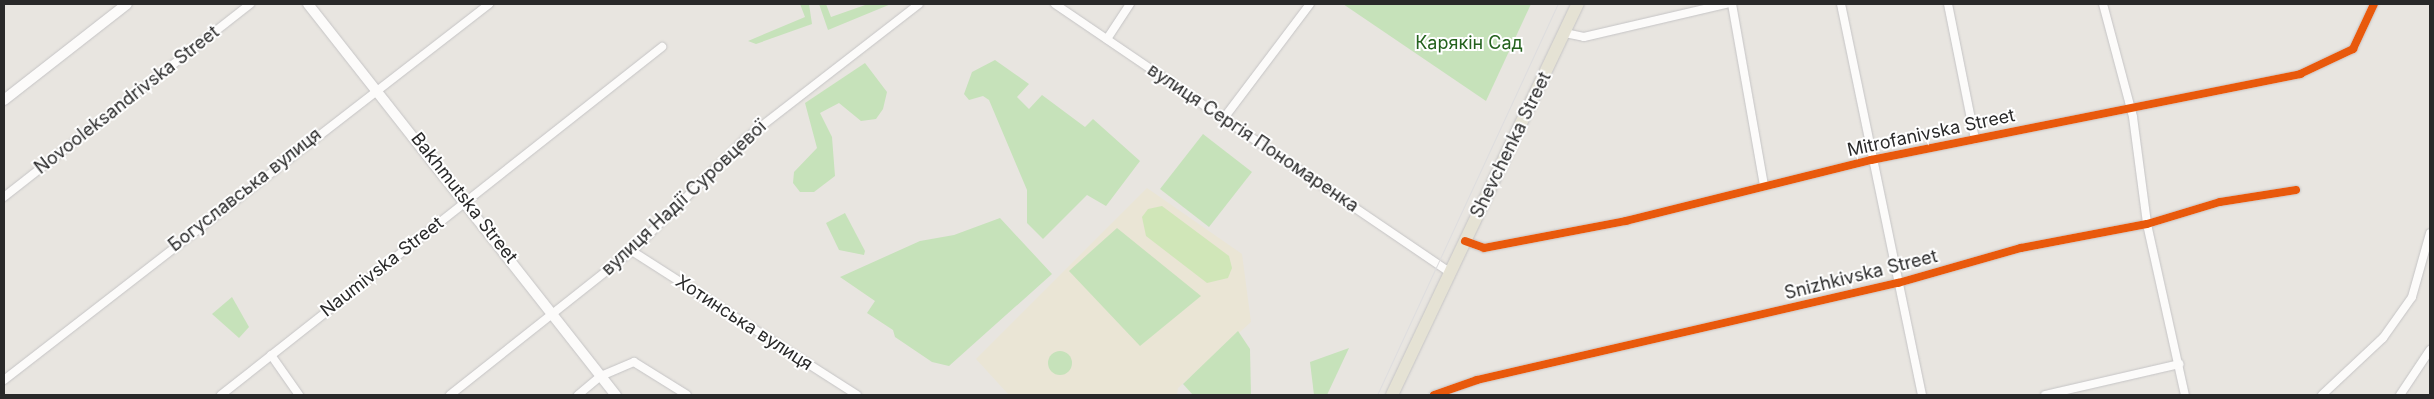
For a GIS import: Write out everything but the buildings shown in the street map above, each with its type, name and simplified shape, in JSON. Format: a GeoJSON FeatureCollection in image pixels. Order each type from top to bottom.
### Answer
{"type":"FeatureCollection","features":[{"type":"Feature","properties":{"kind":"main road","name":"Shevchenka Street"},"geometry":{"type":"LineString","coordinates":[[1392,395],[1578,4]]}},
{"type":"Feature","properties":{"kind":"street"},"geometry":{"type":"LineString","coordinates":[[4,100],[127,4]]}},
{"type":"Feature","properties":{"kind":"street","name":"Novooleksandrivska Street"},"geometry":{"type":"LineString","coordinates":[[4,197],[250,4]]}},
{"type":"Feature","properties":{"kind":"street","name":"Bakhmutska Street"},"geometry":{"type":"LineString","coordinates":[[308,4],[467,200],[616,395]]}},
{"type":"Feature","properties":{"kind":"street","name":"Богуславська вулиця"},"geometry":{"type":"LineString","coordinates":[[4,380],[376,87],[489,4]]}},
{"type":"Feature","properties":{"kind":"street","name":"вулиця Надії Суровцевої"},"geometry":{"type":"LineString","coordinates":[[450,395],[632,251],[745,139],[919,4]]}},
{"type":"Feature","properties":{"kind":"street","name":"вулиця Сергія Пономаренка"},"geometry":{"type":"LineString","coordinates":[[1055,4],[1450,272]]}},
{"type":"Feature","properties":{"kind":"street"},"geometry":{"type":"LineString","coordinates":[[1107,39],[1130,4]]}},
{"type":"Feature","properties":{"kind":"street"},"geometry":{"type":"LineString","coordinates":[[1224,118],[1310,4]]}},
{"type":"Feature","properties":{"kind":"street"},"geometry":{"type":"LineString","coordinates":[[1565,33],[1584,37],[1726,4]]}},
{"type":"Feature","properties":{"kind":"street"},"geometry":{"type":"LineString","coordinates":[[1732,4],[1764,185]]}},
{"type":"Feature","properties":{"kind":"street"},"geometry":{"type":"LineString","coordinates":[[1841,4],[1871,160],[1922,395]]}},
{"type":"Feature","properties":{"kind":"street"},"geometry":{"type":"LineString","coordinates":[[1948,4],[1974,139]]}},
{"type":"Feature","properties":{"kind":"street"},"geometry":{"type":"LineString","coordinates":[[2103,4],[2129,107],[2147,224],[2186,395]]}},
{"type":"Feature","properties":{"kind":"street","name":"Mitrofanivska Street"},"geometry":{"type":"LineString","coordinates":[[1465,240],[1484,248],[1626,221],[1764,185],[1871,160],[2300,74],[2338,59],[2353,49],[2374,4]]}},
{"type":"Feature","properties":{"kind":"street","name":"Naumivska Street"},"geometry":{"type":"LineString","coordinates":[[221,395],[662,47]]}},
{"type":"Feature","properties":{"kind":"street","name":"Snizhkivska Street"},"geometry":{"type":"LineString","coordinates":[[1434,395],[1477,380],[1898,284],[2021,248],[2147,224],[2220,202],[2296,190]]}},
{"type":"Feature","properties":{"kind":"street"},"geometry":{"type":"LineString","coordinates":[[2322,395],[2383,338],[2412,297],[2430,233]]}},
{"type":"Feature","properties":{"kind":"street","name":"Хотинська вулиця"},"geometry":{"type":"LineString","coordinates":[[632,251],[857,395]]}},
{"type":"Feature","properties":{"kind":"street"},"geometry":{"type":"LineString","coordinates":[[2400,395],[2430,350]]}},
{"type":"Feature","properties":{"kind":"street"},"geometry":{"type":"LineString","coordinates":[[271,355],[299,395]]}},
{"type":"Feature","properties":{"kind":"street"},"geometry":{"type":"LineString","coordinates":[[578,395],[601,376],[634,362],[687,395]]}},
{"type":"Feature","properties":{"kind":"street"},"geometry":{"type":"LineString","coordinates":[[2045,395],[2180,364]]}},
{"type":"Feature","properties":{"kind":"shaded area"},"geometry":{"type":"Polygon","coordinates":[[[1147,188],[1242,254],[1251,322],[1178,388],[1177,395],[1009,395],[976,359],[1147,188]]]}},
{"type":"Feature","properties":{"kind":"green space"},"geometry":{"type":"Polygon","coordinates":[[[800,4],[809,4],[812,24],[756,44],[748,41],[805,17],[800,4]]]}},
{"type":"Feature","properties":{"kind":"green space"},"geometry":{"type":"Polygon","coordinates":[[[819,4],[826,4],[831,17],[868,4],[891,4],[828,30],[819,4]]]}},
{"type":"Feature","properties":{"kind":"green space","name":"Карякін Сад"},"geometry":{"type":"Polygon","coordinates":[[[1343,4],[1531,4],[1486,101],[1343,4]]]}},
{"type":"Feature","properties":{"kind":"green space"},"geometry":{"type":"Polygon","coordinates":[[[995,60],[1029,84],[1017,97],[1029,109],[1042,95],[1085,127],[1093,119],[1140,161],[1106,206],[1087,195],[1043,239],[1027,223],[1027,190],[989,100],[983,96],[969,100],[964,94],[972,72],[995,60]]]}},
{"type":"Feature","properties":{"kind":"green space"},"geometry":{"type":"Polygon","coordinates":[[[865,63],[887,92],[883,109],[876,119],[861,121],[839,103],[820,113],[832,137],[835,176],[814,192],[800,192],[793,183],[794,172],[817,148],[805,103],[865,63]]]}},
{"type":"Feature","properties":{"kind":"green space"},"geometry":{"type":"Polygon","coordinates":[[[1203,134],[1252,172],[1209,227],[1160,189],[1203,134]]]}},
{"type":"Feature","properties":{"kind":"green space"},"geometry":{"type":"Polygon","coordinates":[[[1162,206],[1229,256],[1232,268],[1228,278],[1207,283],[1146,236],[1142,217],[1148,209],[1162,206]]]}},
{"type":"Feature","properties":{"kind":"green space"},"geometry":{"type":"Polygon","coordinates":[[[845,213],[865,251],[864,255],[839,250],[826,223],[845,213]]]}},
{"type":"Feature","properties":{"kind":"green space"},"geometry":{"type":"Polygon","coordinates":[[[1000,218],[1052,274],[949,366],[932,362],[895,337],[893,330],[867,313],[875,301],[840,277],[920,241],[954,235],[1000,218]]]}},
{"type":"Feature","properties":{"kind":"green space"},"geometry":{"type":"Polygon","coordinates":[[[1117,228],[1201,296],[1140,346],[1069,271],[1117,228]]]}},
{"type":"Feature","properties":{"kind":"green space"},"geometry":{"type":"Polygon","coordinates":[[[232,297],[249,327],[239,338],[212,314],[232,297]]]}},
{"type":"Feature","properties":{"kind":"green space"},"geometry":{"type":"Polygon","coordinates":[[[1238,331],[1250,349],[1251,395],[1193,395],[1183,384],[1238,331]]]}},
{"type":"Feature","properties":{"kind":"green space"},"geometry":{"type":"Polygon","coordinates":[[[1349,348],[1327,395],[1314,395],[1310,362],[1349,348]]]}},
{"type":"Feature","properties":{"kind":"green space"},"geometry":{"type":"Polygon","coordinates":[[[1060,351],[1069,354],[1072,363],[1069,372],[1060,375],[1051,372],[1048,363],[1051,354],[1060,351]]]}},
{"type":"Feature","properties":{"kind":"tram line"},"geometry":{"type":"LineString","coordinates":[[1377,395],[1558,4]]}},
{"type":"Feature","properties":{"kind":"cycle path"},"geometry":{"type":"LineString","coordinates":[[1465,241],[1484,248],[1626,221],[1871,160],[2300,74],[2353,49],[2374,4]]}},
{"type":"Feature","properties":{"kind":"cycle path"},"geometry":{"type":"LineString","coordinates":[[1434,395],[1477,380],[1898,283],[2021,248],[2147,224],[2220,202],[2296,190]]}}]}
